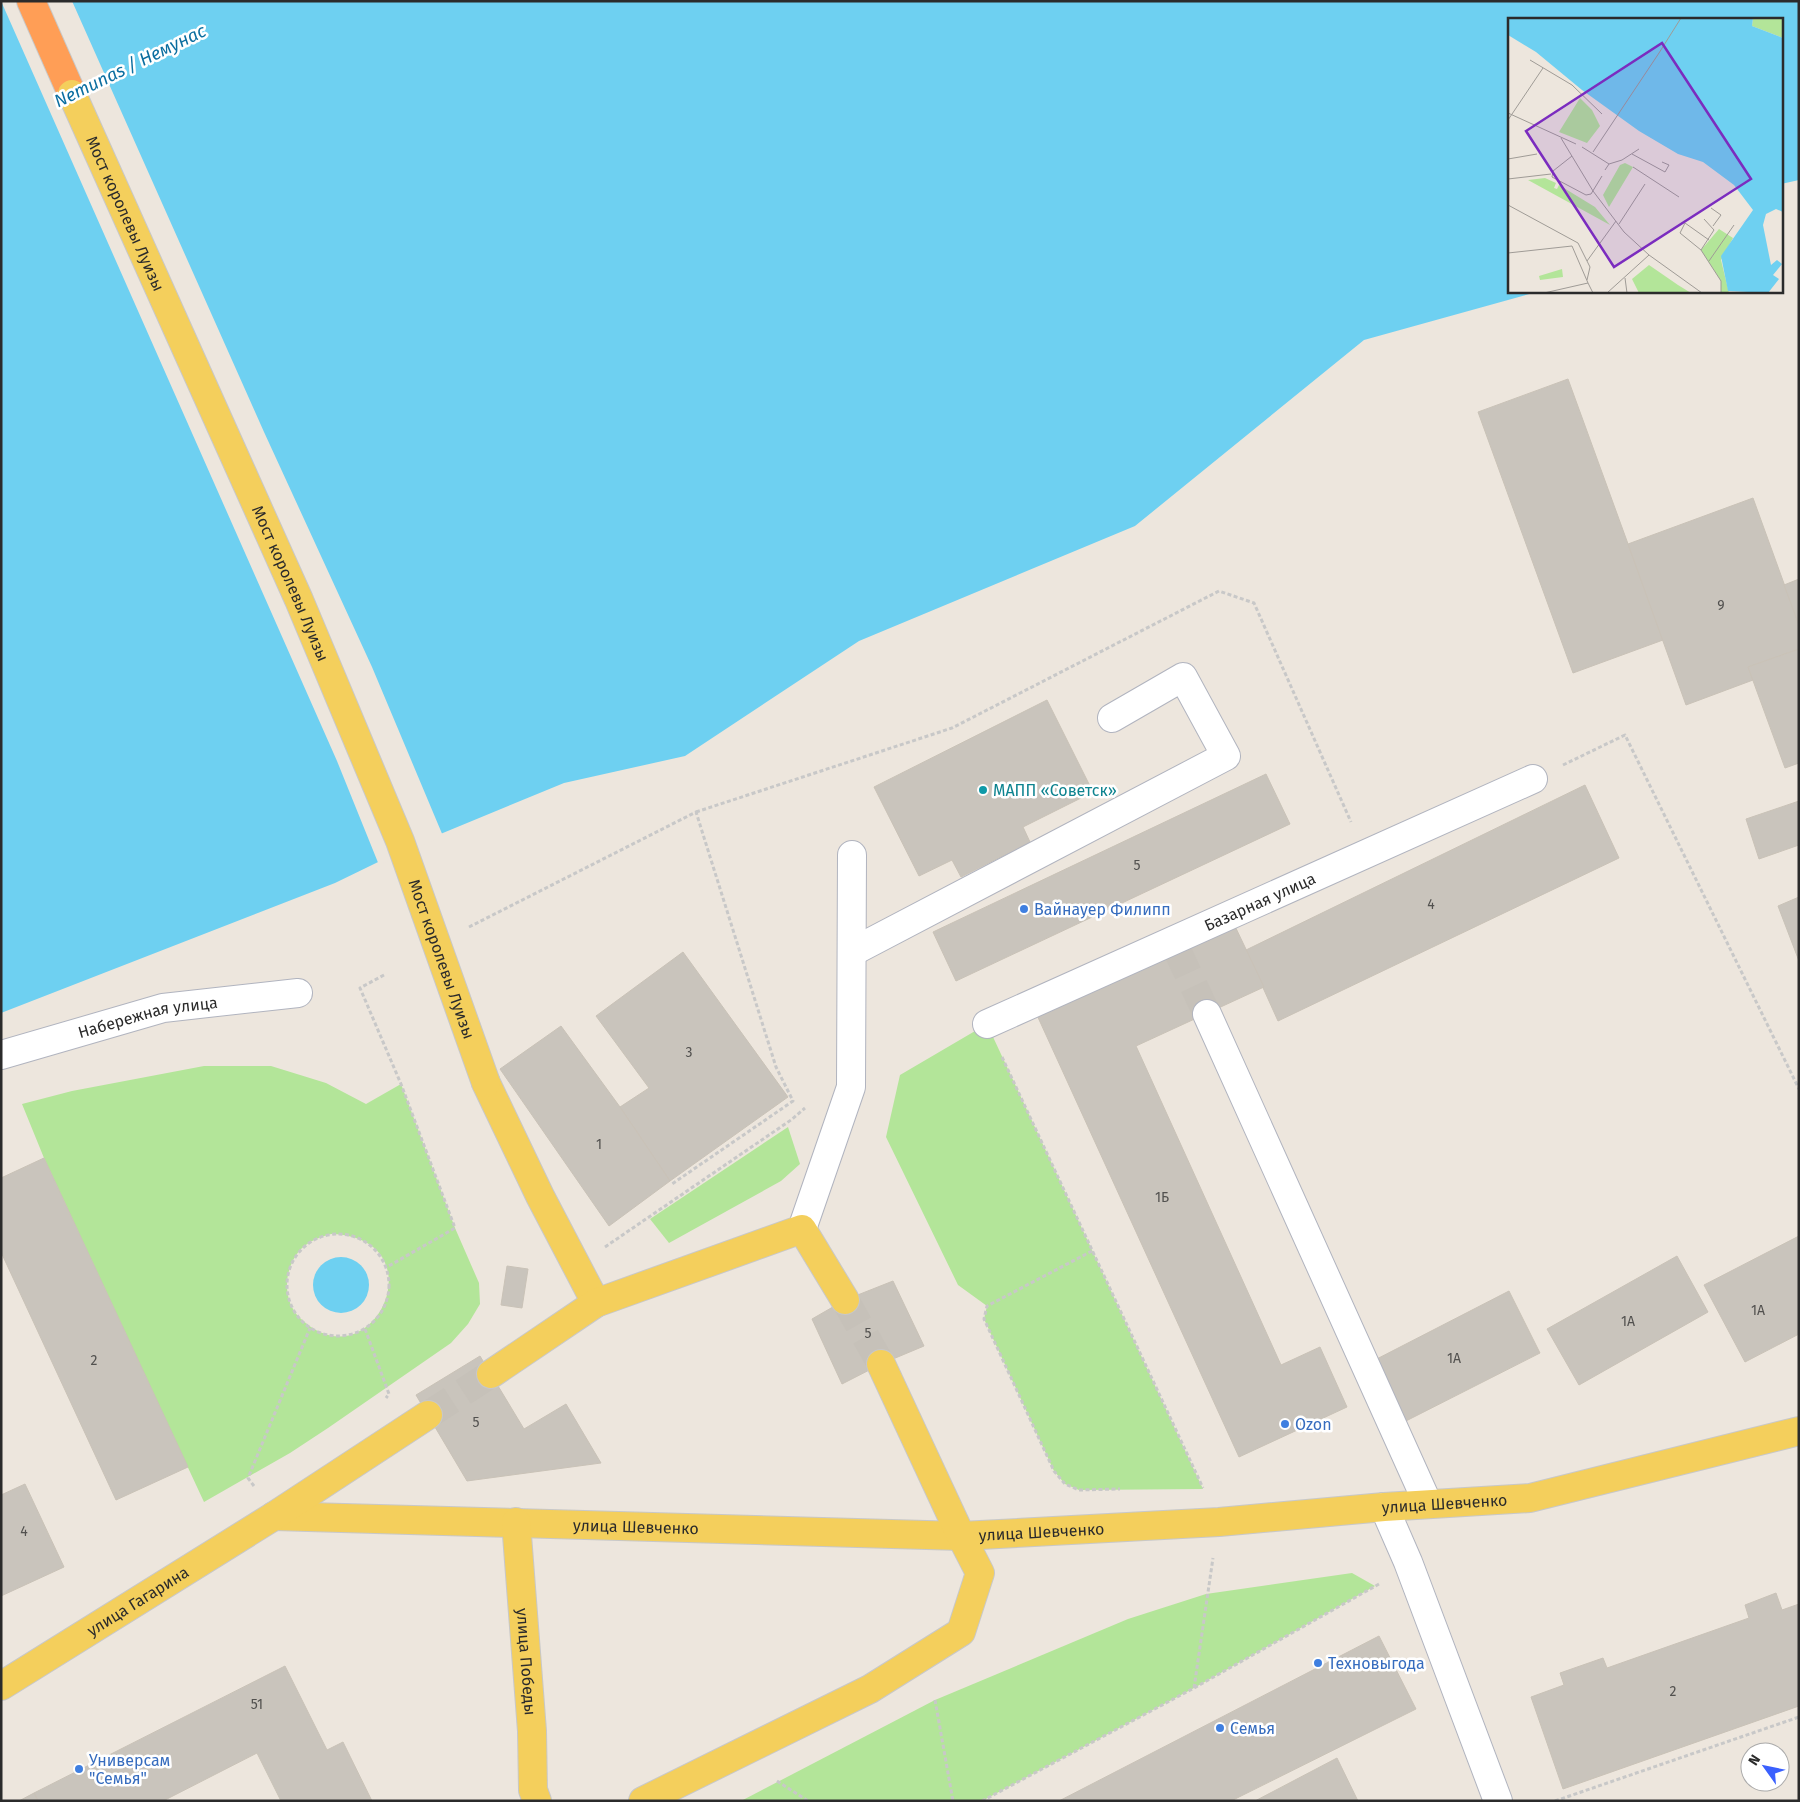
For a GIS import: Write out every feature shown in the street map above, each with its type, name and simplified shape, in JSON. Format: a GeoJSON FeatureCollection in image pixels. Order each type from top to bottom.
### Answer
{"type":"FeatureCollection","features":[{"type":"Feature","properties":{"kind":"highway"},"geometry":{"type":"LineString","coordinates":[[31,1],[72,94]]}},
{"type":"Feature","properties":{"kind":"main road","name":"Мост королевы Луизы"},"geometry":{"type":"LineString","coordinates":[[72,94],[299,600],[400,841],[486,1083],[540,1196],[596,1303]]}},
{"type":"Feature","properties":{"kind":"main road"},"geometry":{"type":"LineString","coordinates":[[491,1374],[596,1303],[802,1229],[845,1300]]}},
{"type":"Feature","properties":{"kind":"main road"},"geometry":{"type":"LineString","coordinates":[[643,1801],[870,1690],[961,1632],[980,1574],[881,1364]]}},
{"type":"Feature","properties":{"kind":"main road","name":"улица Гагарина"},"geometry":{"type":"LineString","coordinates":[[1,1686],[274,1516],[428,1416]]}},
{"type":"Feature","properties":{"kind":"main road","name":"улица Шевченко"},"geometry":{"type":"LineString","coordinates":[[274,1516],[961,1536],[1219,1522],[1384,1507],[1530,1498],[1799,1431]]}},
{"type":"Feature","properties":{"kind":"main road","name":"улица Победы"},"geometry":{"type":"LineString","coordinates":[[516,1522],[532,1731],[533,1790],[538,1801]]}},
{"type":"Feature","properties":{"kind":"street"},"geometry":{"type":"LineString","coordinates":[[852,952],[1226,756],[1183,677],[1112,718]]}},
{"type":"Feature","properties":{"kind":"street","name":"Базарная улица"},"geometry":{"type":"LineString","coordinates":[[987,1024],[1174,944],[1533,779]]}},
{"type":"Feature","properties":{"kind":"street"},"geometry":{"type":"LineString","coordinates":[[802,1229],[851,1087],[852,856]]}},
{"type":"Feature","properties":{"kind":"street","name":"Набережная улица"},"geometry":{"type":"LineString","coordinates":[[1,1055],[163,1008],[298,993]]}},
{"type":"Feature","properties":{"kind":"street"},"geometry":{"type":"LineString","coordinates":[[1207,1014],[1428,1504]]}},
{"type":"Feature","properties":{"kind":"street"},"geometry":{"type":"LineString","coordinates":[[1384,1507],[1408,1562],[1498,1801]]}},
{"type":"Feature","properties":{"kind":"path"},"geometry":{"type":"LineString","coordinates":[[1533,779],[1625,736],[1799,1088]]}},
{"type":"Feature","properties":{"kind":"path"},"geometry":{"type":"LineString","coordinates":[[461,931],[696,812],[776,1067],[793,1101],[672,1184]]}},
{"type":"Feature","properties":{"kind":"path"},"geometry":{"type":"LineString","coordinates":[[384,976],[360,988],[401,1084],[455,1228],[387,1267]]}},
{"type":"Feature","properties":{"kind":"path"},"geometry":{"type":"LineString","coordinates":[[987,1024],[1203,1489],[1194,1489]]}},
{"type":"Feature","properties":{"kind":"path"},"geometry":{"type":"LineString","coordinates":[[577,1266],[791,1120],[809,1105]]}},
{"type":"Feature","properties":{"kind":"path"},"geometry":{"type":"LineString","coordinates":[[331,1234],[348,1234],[364,1240],[378,1252],[387,1267],[389,1284],[386,1302],[378,1317],[365,1329],[350,1335],[334,1336],[318,1333],[310,1328],[294,1312],[288,1297],[286,1281],[291,1264],[300,1250],[314,1239],[331,1234]]}},
{"type":"Feature","properties":{"kind":"path"},"geometry":{"type":"LineString","coordinates":[[1092,1251],[987,1306],[984,1319],[1054,1471],[1065,1484],[1079,1490],[1127,1489]]}},
{"type":"Feature","properties":{"kind":"path"},"geometry":{"type":"LineString","coordinates":[[274,1516],[248,1478],[310,1328]]}},
{"type":"Feature","properties":{"kind":"path"},"geometry":{"type":"LineString","coordinates":[[365,1329],[389,1394],[383,1401]]}},
{"type":"Feature","properties":{"kind":"path"},"geometry":{"type":"LineString","coordinates":[[1194,1688],[1206,1594],[1219,1522]]}},
{"type":"Feature","properties":{"kind":"path"},"geometry":{"type":"LineString","coordinates":[[982,1801],[1194,1688],[1375,1586],[1408,1562]]}},
{"type":"Feature","properties":{"kind":"path"},"geometry":{"type":"LineString","coordinates":[[935,1700],[953,1801]]}},
{"type":"Feature","properties":{"kind":"path"},"geometry":{"type":"LineString","coordinates":[[1555,1801],[1799,1717]]}},
{"type":"Feature","properties":{"kind":"path"},"geometry":{"type":"LineString","coordinates":[[777,1781],[808,1801]]}},
{"type":"Feature","properties":{"kind":"green space"},"geometry":{"type":"Polygon","coordinates":[[[987,1024],[1203,1489],[1079,1490],[1065,1484],[1054,1471],[984,1319],[987,1306],[958,1285],[886,1137],[900,1075],[987,1024]]]}},
{"type":"Feature","properties":{"kind":"green space"},"geometry":{"type":"Polygon","coordinates":[[[204,1066],[271,1066],[326,1083],[366,1104],[401,1084],[455,1228],[479,1283],[480,1304],[468,1324],[451,1343],[290,1453],[204,1502],[44,1158],[22,1104],[72,1091],[204,1066]],[[331,1234],[323,1236],[304,1246],[291,1265],[287,1284],[290,1303],[294,1311],[300,1318],[327,1335],[351,1335],[371,1323],[384,1303],[389,1280],[383,1258],[364,1241],[331,1234]]]}},
{"type":"Feature","properties":{"kind":"green space"},"geometry":{"type":"Polygon","coordinates":[[[788,1127],[800,1164],[781,1181],[669,1243],[650,1219],[788,1127]]]}},
{"type":"Feature","properties":{"kind":"green space"},"geometry":{"type":"Polygon","coordinates":[[[1352,1573],[1375,1586],[1194,1688],[982,1801],[741,1801],[935,1700],[1128,1619],[1206,1594],[1352,1573]]]}},
{"type":"Feature","properties":{"kind":"water","name":"Nemunas / Немунас"},"geometry":{"type":"Polygon","coordinates":[[[1,1],[1799,1],[1799,180],[1782,184],[1782,18],[1508,18],[1508,292],[1536,292],[1364,340],[1135,526],[859,641],[685,756],[564,783],[409,847],[335,883],[1,1013],[1,1]]]}},
{"type":"Feature","properties":{"kind":"water"},"geometry":{"type":"Polygon","coordinates":[[[341,1257],[356,1262],[364,1270],[369,1285],[364,1300],[356,1308],[341,1313],[326,1308],[318,1300],[313,1285],[318,1270],[326,1262],[341,1257]]]}},
{"type":"Feature","properties":{"kind":"pier"},"geometry":{"type":"Polygon","coordinates":[[[1,1],[72,1],[264,432],[372,667],[443,836],[379,865],[337,761],[1,1]]]}},
{"type":"Feature","properties":{"kind":"building"},"geometry":{"type":"Polygon","coordinates":[[[1568,379],[1663,640],[1573,673],[1478,412],[1568,379]]]}},
{"type":"Feature","properties":{"kind":"building"},"geometry":{"type":"Polygon","coordinates":[[[1753,498],[1799,625],[1799,649],[1748,667],[1753,680],[1686,705],[1628,544],[1753,498]]]}},
{"type":"Feature","properties":{"kind":"building"},"geometry":{"type":"Polygon","coordinates":[[[1799,579],[1799,625],[1784,585],[1799,579]]]}},
{"type":"Feature","properties":{"kind":"building"},"geometry":{"type":"Polygon","coordinates":[[[1799,649],[1799,763],[1785,768],[1748,667],[1799,649]]]}},
{"type":"Feature","properties":{"kind":"building","name":"МАПП «Советск»"},"geometry":{"type":"Polygon","coordinates":[[[1047,700],[1093,792],[1023,827],[1030,842],[961,877],[952,860],[919,876],[874,787],[1047,700]]]}},
{"type":"Feature","properties":{"kind":"building","name":"МАПП «Советск»"},"geometry":{"type":"Polygon","coordinates":[[[1266,774],[1290,824],[956,981],[933,932],[1266,774]]]}},
{"type":"Feature","properties":{"kind":"building"},"geometry":{"type":"Polygon","coordinates":[[[1585,785],[1619,858],[1278,1021],[1246,950],[1585,785]]]}},
{"type":"Feature","properties":{"kind":"building"},"geometry":{"type":"Polygon","coordinates":[[[1799,801],[1799,845],[1759,859],[1746,819],[1799,801]]]}},
{"type":"Feature","properties":{"kind":"building"},"geometry":{"type":"Polygon","coordinates":[[[1799,897],[1799,961],[1778,906],[1799,897]]]}},
{"type":"Feature","properties":{"kind":"building"},"geometry":{"type":"Polygon","coordinates":[[[1233,922],[1264,987],[1136,1046],[1281,1365],[1320,1347],[1347,1407],[1239,1457],[1036,1013],[1233,922]]]}},
{"type":"Feature","properties":{"kind":"building"},"geometry":{"type":"Polygon","coordinates":[[[683,952],[788,1097],[670,1181],[620,1107],[649,1088],[596,1016],[683,952]]]}},
{"type":"Feature","properties":{"kind":"building"},"geometry":{"type":"Polygon","coordinates":[[[561,1026],[620,1107],[670,1181],[609,1226],[500,1069],[561,1026]]]}},
{"type":"Feature","properties":{"kind":"building"},"geometry":{"type":"Polygon","coordinates":[[[44,1158],[188,1467],[116,1500],[1,1252],[1,1178],[44,1158]]]}},
{"type":"Feature","properties":{"kind":"building"},"geometry":{"type":"Polygon","coordinates":[[[1799,1236],[1799,1334],[1745,1362],[1704,1285],[1799,1236]]]}},
{"type":"Feature","properties":{"kind":"building"},"geometry":{"type":"Polygon","coordinates":[[[1677,1256],[1708,1312],[1579,1385],[1547,1329],[1677,1256]]]}},
{"type":"Feature","properties":{"kind":"building"},"geometry":{"type":"Polygon","coordinates":[[[507,1266],[528,1269],[522,1308],[501,1305],[507,1266]]]}},
{"type":"Feature","properties":{"kind":"building"},"geometry":{"type":"Polygon","coordinates":[[[893,1281],[924,1346],[881,1364],[842,1384],[812,1319],[845,1300],[893,1281]]]}},
{"type":"Feature","properties":{"kind":"building"},"geometry":{"type":"Polygon","coordinates":[[[1509,1291],[1540,1353],[1400,1424],[1369,1363],[1509,1291]]]}},
{"type":"Feature","properties":{"kind":"building"},"geometry":{"type":"Polygon","coordinates":[[[480,1356],[524,1429],[566,1404],[601,1463],[467,1481],[416,1395],[480,1356]]]}},
{"type":"Feature","properties":{"kind":"building"},"geometry":{"type":"Polygon","coordinates":[[[25,1484],[64,1567],[1,1596],[1,1495],[25,1484]]]}},
{"type":"Feature","properties":{"kind":"building"},"geometry":{"type":"Polygon","coordinates":[[[1776,1593],[1782,1610],[1799,1604],[1799,1706],[1563,1789],[1531,1697],[1564,1685],[1560,1673],[1603,1658],[1607,1668],[1749,1618],[1745,1605],[1776,1593]]]}},
{"type":"Feature","properties":{"kind":"building"},"geometry":{"type":"Polygon","coordinates":[[[1379,1636],[1416,1709],[1231,1801],[1059,1801],[1379,1636]]]}},
{"type":"Feature","properties":{"kind":"building"},"geometry":{"type":"Polygon","coordinates":[[[285,1666],[327,1750],[343,1742],[372,1801],[281,1801],[257,1753],[163,1801],[38,1801],[34,1793],[285,1666]]]}},
{"type":"Feature","properties":{"kind":"building"},"geometry":{"type":"Polygon","coordinates":[[[1337,1758],[1358,1801],[1255,1801],[1337,1758]]]}},
{"type":"Feature","properties":{"kind":"building"},"geometry":{"type":"Polygon","coordinates":[[[34,1793],[38,1801],[19,1801],[34,1793]]]}},
{"type":"Feature","properties":{"kind":"tunnel"},"geometry":{"type":"LineString","coordinates":[[1176,948],[1207,1014]]}},
{"type":"Feature","properties":{"kind":"tunnel"},"geometry":{"type":"LineString","coordinates":[[845,1300],[881,1364]]}},
{"type":"Feature","properties":{"kind":"tunnel"},"geometry":{"type":"LineString","coordinates":[[428,1415],[491,1374]]}},
{"type":"Feature","properties":{"kind":"place","name":"МАПП «Советск»"},"geometry":{"type":"Point","coordinates":[983,790]}},
{"type":"Feature","properties":{"kind":"place","name":"Вайнауер Филипп"},"geometry":{"type":"Point","coordinates":[1024,909]}},
{"type":"Feature","properties":{"kind":"place","name":"Ozon"},"geometry":{"type":"Point","coordinates":[1285,1424]}},
{"type":"Feature","properties":{"kind":"place","name":"Техновыгода"},"geometry":{"type":"Point","coordinates":[1318,1663]}},
{"type":"Feature","properties":{"kind":"place","name":"Семья"},"geometry":{"type":"Point","coordinates":[1220,1728]}},
{"type":"Feature","properties":{"kind":"place","name":"Универсам \"Семья\""},"geometry":{"type":"Point","coordinates":[79,1769]}}]}
